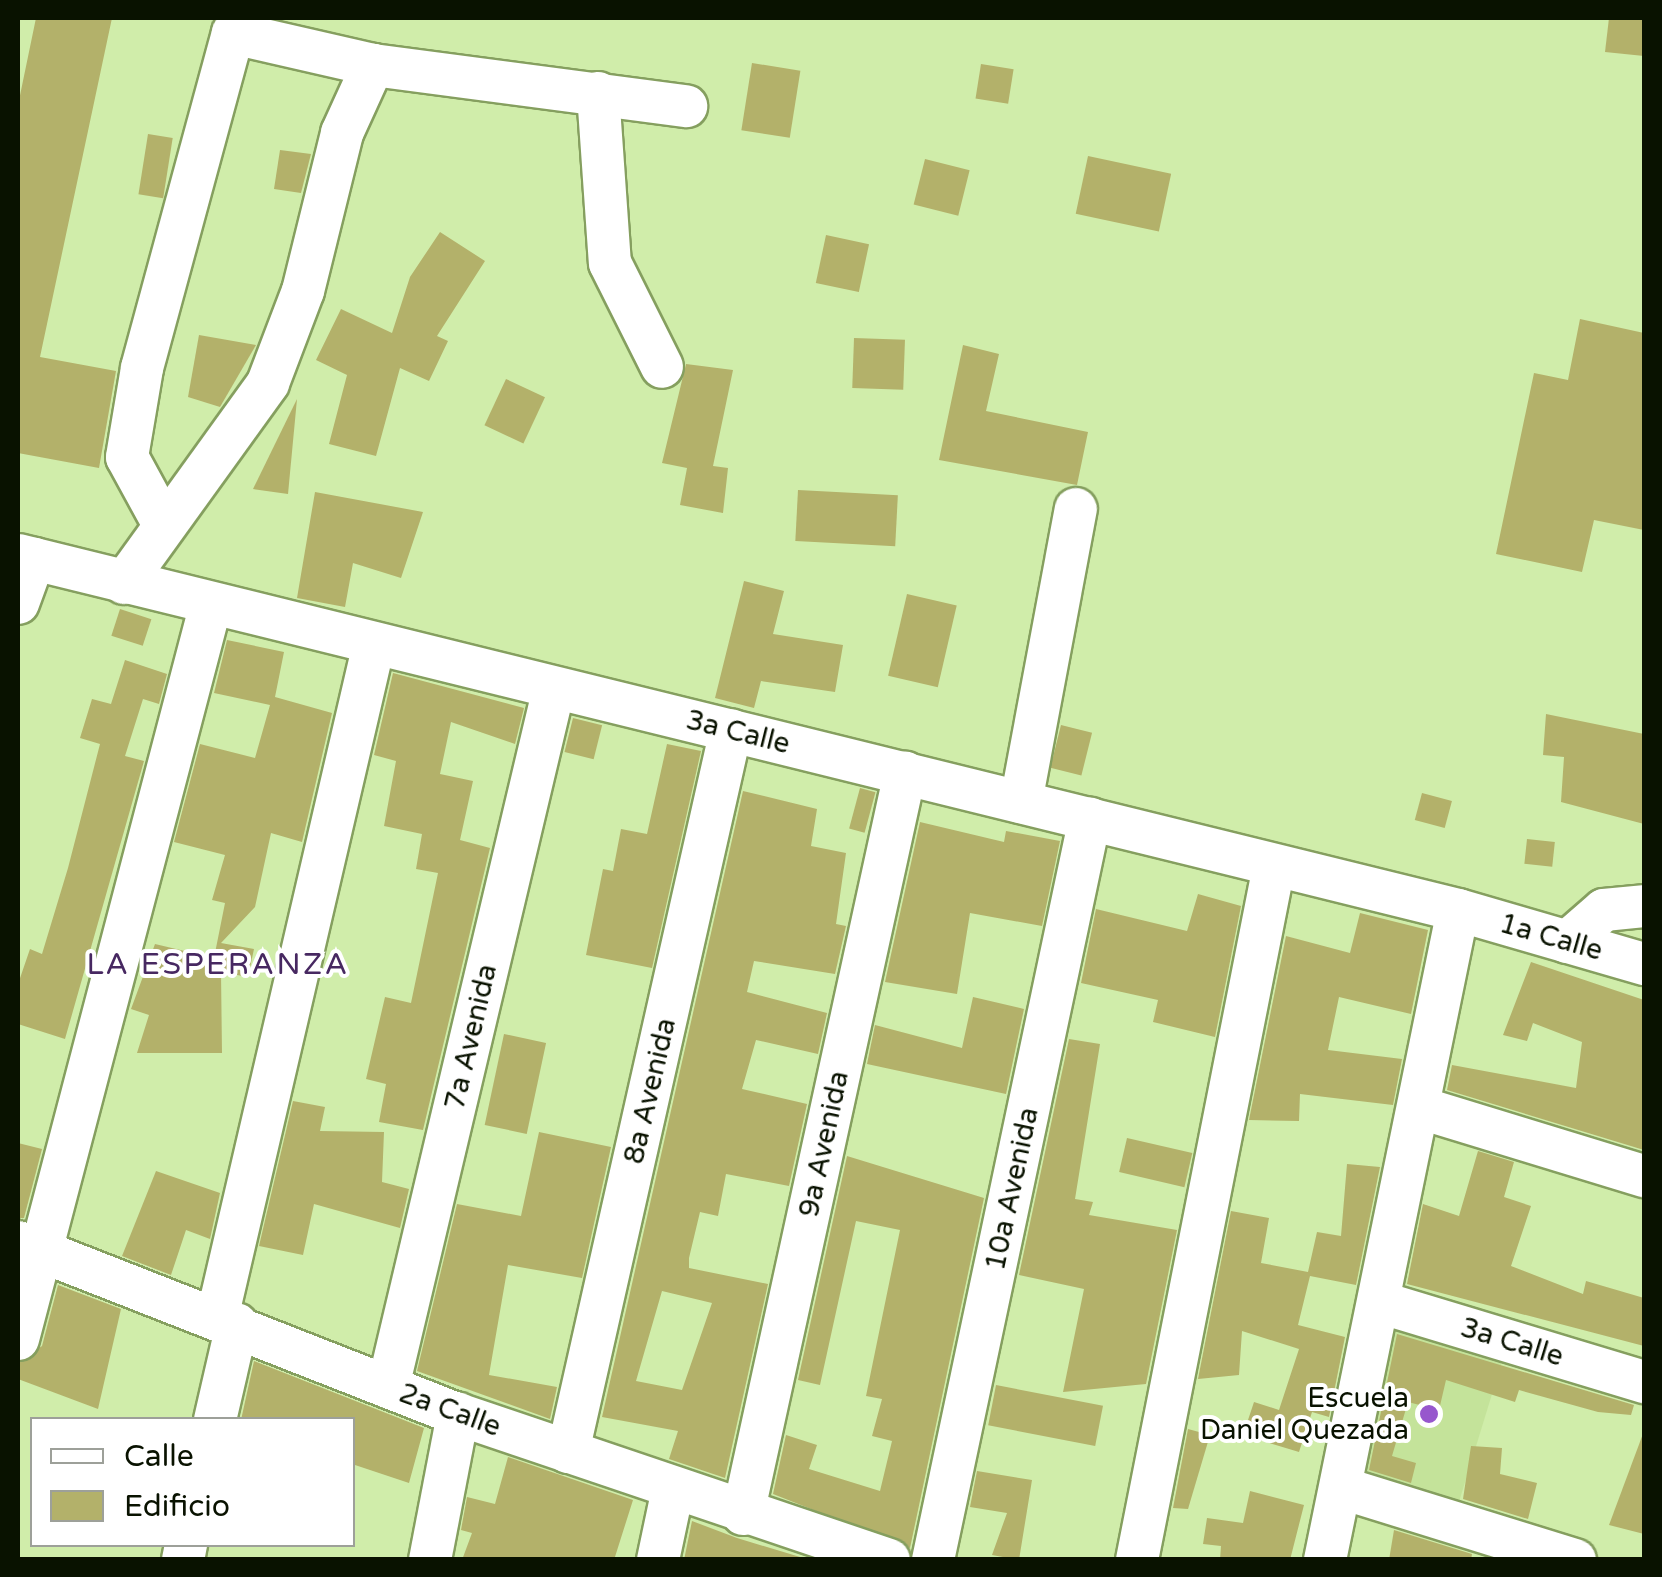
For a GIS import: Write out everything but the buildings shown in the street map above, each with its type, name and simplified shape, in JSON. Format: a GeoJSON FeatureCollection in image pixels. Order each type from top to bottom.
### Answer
{"type":"FeatureCollection","features":[{"type":"Feature","properties":{"kind":"street"},"geometry":{"type":"LineString","coordinates":[[163,523],[127,457],[142,368],[234,26],[373,65],[686,106]]}},
{"type":"Feature","properties":{"kind":"street"},"geometry":{"type":"LineString","coordinates":[[124,583],[163,523],[268,383],[303,291],[346,120],[373,65]]}},
{"type":"Feature","properties":{"kind":"street"},"geometry":{"type":"LineString","coordinates":[[598,92],[610,263],[662,367]]}},
{"type":"Feature","properties":{"kind":"street"},"geometry":{"type":"LineString","coordinates":[[1020,802],[1076,509]]}},
{"type":"Feature","properties":{"kind":"street"},"geometry":{"type":"LineString","coordinates":[[18,604],[26,557]]}},
{"type":"Feature","properties":{"kind":"street","name":"3a Calle"},"geometry":{"type":"LineString","coordinates":[[26,557],[1458,910]]}},
{"type":"Feature","properties":{"kind":"street"},"geometry":{"type":"LineString","coordinates":[[18,1339],[30,1246],[211,604]]}},
{"type":"Feature","properties":{"kind":"street"},"geometry":{"type":"LineString","coordinates":[[215,1417],[227,1322],[374,644]]}},
{"type":"Feature","properties":{"kind":"street","name":"7a Avenida"},"geometry":{"type":"LineString","coordinates":[[388,1387],[554,688]]}},
{"type":"Feature","properties":{"kind":"street","name":"8a Avenida"},"geometry":{"type":"LineString","coordinates":[[568,1452],[731,730]]}},
{"type":"Feature","properties":{"kind":"street","name":"9a Avenida"},"geometry":{"type":"LineString","coordinates":[[742,1514],[905,773]]}},
{"type":"Feature","properties":{"kind":"street","name":"10a Avenida"},"geometry":{"type":"LineString","coordinates":[[933,1560],[1090,818]]}},
{"type":"Feature","properties":{"kind":"street"},"geometry":{"type":"LineString","coordinates":[[1136,1560],[1274,866]]}},
{"type":"Feature","properties":{"kind":"street"},"geometry":{"type":"LineString","coordinates":[[1567,942],[1604,910],[1644,906]]}},
{"type":"Feature","properties":{"kind":"street"},"geometry":{"type":"LineString","coordinates":[[1326,1560],[1422,1108],[1458,910]]}},
{"type":"Feature","properties":{"kind":"street","name":"1a Calle"},"geometry":{"type":"LineString","coordinates":[[1458,910],[1644,964]]}},
{"type":"Feature","properties":{"kind":"street"},"geometry":{"type":"LineString","coordinates":[[1422,1108],[1644,1176]]}},
{"type":"Feature","properties":{"kind":"street","name":"2a Calle"},"geometry":{"type":"LineString","coordinates":[[30,1246],[458,1414],[742,1514],[888,1560]]}},
{"type":"Feature","properties":{"kind":"street","name":"3a Calle"},"geometry":{"type":"LineString","coordinates":[[1379,1302],[1644,1382]]}},
{"type":"Feature","properties":{"kind":"street"},"geometry":{"type":"LineString","coordinates":[[430,1560],[458,1414]]}},
{"type":"Feature","properties":{"kind":"street"},"geometry":{"type":"LineString","coordinates":[[1342,1488],[1575,1560]]}},
{"type":"Feature","properties":{"kind":"street"},"geometry":{"type":"LineString","coordinates":[[658,1560],[673,1489]]}},
{"type":"Feature","properties":{"kind":"shaded area","name":"Escuela Daniel Quezada"},"geometry":{"type":"Polygon","coordinates":[[[1389,1317],[1505,1352],[1457,1507],[1342,1472],[1389,1317]]]}},
{"type":"Feature","properties":{"kind":"place","name":"Escuela Daniel Quezada"},"geometry":{"type":"Point","coordinates":[1429,1414]}},
{"type":"Feature","properties":{"kind":"district","name":"LA ESPERANZA"},"geometry":{"type":"Point","coordinates":[218,965]}}]}
